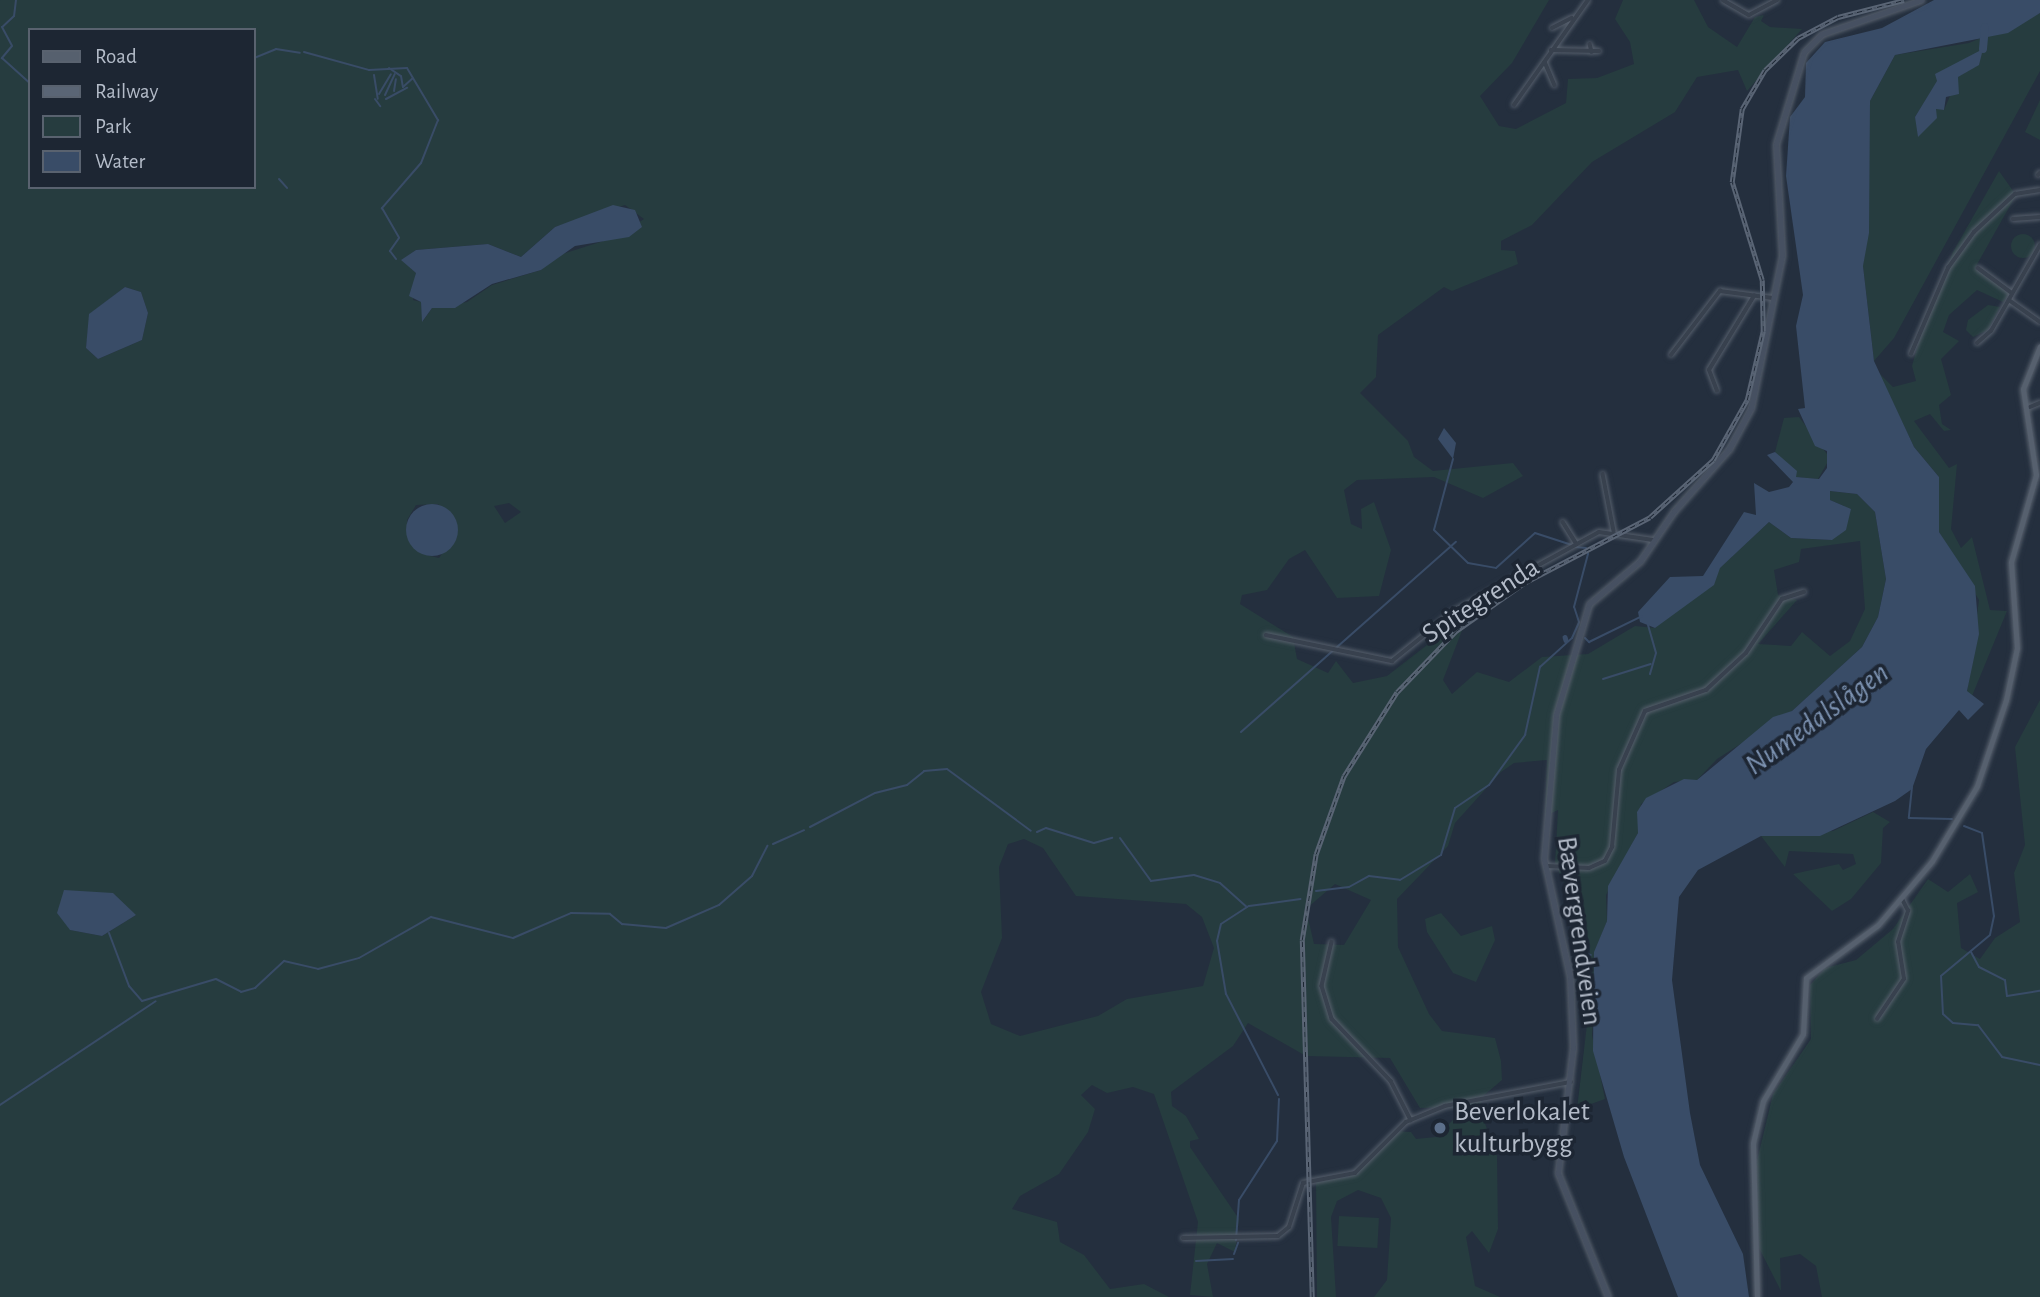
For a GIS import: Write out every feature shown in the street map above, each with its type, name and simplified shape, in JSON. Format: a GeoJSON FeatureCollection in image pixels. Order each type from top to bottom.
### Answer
{"type":"FeatureCollection","features":[{"type":"Feature","properties":{"kind":"main road","name":"Bævergrendveien"},"geometry":{"type":"LineString","coordinates":[[1608,1297],[1559,1179],[1571,1082],[1570,976],[1545,866],[1553,733],[1585,614],[1654,540],[1747,420],[1763,373],[1782,255],[1776,144],[1798,63],[1822,34],[1922,0]]}},
{"type":"Feature","properties":{"kind":"main road"},"geometry":{"type":"LineString","coordinates":[[1757,1297],[1753,1143],[1763,1101],[1804,1034],[1806,978],[1869,934],[1902,899],[1960,820],[1999,726],[2017,648],[2011,562],[2033,493],[2038,460],[2023,393],[2040,346]]}},
{"type":"Feature","properties":{"kind":"street"},"geometry":{"type":"LineString","coordinates":[[1514,106],[1588,0]]}},
{"type":"Feature","properties":{"kind":"street"},"geometry":{"type":"LineString","coordinates":[[1723,0],[1749,15],[1777,0]]}},
{"type":"Feature","properties":{"kind":"street"},"geometry":{"type":"LineString","coordinates":[[1552,28],[1574,18]]}},
{"type":"Feature","properties":{"kind":"street"},"geometry":{"type":"LineString","coordinates":[[1590,44],[1592,52]]}},
{"type":"Feature","properties":{"kind":"street"},"geometry":{"type":"LineString","coordinates":[[1551,50],[1599,51]]}},
{"type":"Feature","properties":{"kind":"street"},"geometry":{"type":"LineString","coordinates":[[1545,62],[1555,85]]}},
{"type":"Feature","properties":{"kind":"street"},"geometry":{"type":"LineString","coordinates":[[1911,354],[1948,268],[1974,232],[2015,194],[2040,190]]}},
{"type":"Feature","properties":{"kind":"street"},"geometry":{"type":"LineString","coordinates":[[2013,219],[2040,217]]}},
{"type":"Feature","properties":{"kind":"street"},"geometry":{"type":"LineString","coordinates":[[1978,343],[2008,300],[2040,245]]}},
{"type":"Feature","properties":{"kind":"street"},"geometry":{"type":"LineString","coordinates":[[1978,268],[2012,293]]}},
{"type":"Feature","properties":{"kind":"street"},"geometry":{"type":"LineString","coordinates":[[1671,355],[1718,292],[1775,298]]}},
{"type":"Feature","properties":{"kind":"street"},"geometry":{"type":"LineString","coordinates":[[1717,391],[1709,370],[1754,296]]}},
{"type":"Feature","properties":{"kind":"street"},"geometry":{"type":"LineString","coordinates":[[2008,300],[2040,322]]}},
{"type":"Feature","properties":{"kind":"street"},"geometry":{"type":"LineString","coordinates":[[2030,407],[2040,403]]}},
{"type":"Feature","properties":{"kind":"street"},"geometry":{"type":"LineString","coordinates":[[1602,474],[1614,531],[1654,540]]}},
{"type":"Feature","properties":{"kind":"street"},"geometry":{"type":"LineString","coordinates":[[1563,522],[1577,544]]}},
{"type":"Feature","properties":{"kind":"street","name":"Spitegrenda"},"geometry":{"type":"LineString","coordinates":[[1266,635],[1392,661],[1453,612],[1577,544],[1614,531]]}},
{"type":"Feature","properties":{"kind":"street"},"geometry":{"type":"LineString","coordinates":[[1545,866],[1589,868],[1605,861],[1619,771],[1645,711],[1706,690],[1746,653],[1782,599],[1804,592]]}},
{"type":"Feature","properties":{"kind":"street"},"geometry":{"type":"LineString","coordinates":[[1877,1019],[1904,979],[1898,942],[1908,911],[1902,899]]}},
{"type":"Feature","properties":{"kind":"street"},"geometry":{"type":"LineString","coordinates":[[1332,942],[1322,986],[1332,1019],[1391,1082],[1411,1119]]}},
{"type":"Feature","properties":{"kind":"street"},"geometry":{"type":"LineString","coordinates":[[1183,1238],[1239,1241],[1282,1234],[1303,1183],[1355,1173],[1388,1133],[1411,1119],[1444,1106],[1571,1082]]}},
{"type":"Feature","properties":{"kind":"green space"},"geometry":{"type":"Polygon","coordinates":[[[0,0],[1549,0],[1512,63],[1480,96],[1499,126],[1516,129],[1566,103],[1568,79],[1597,78],[1634,64],[1630,42],[1615,19],[1623,0],[1694,0],[1708,27],[1737,47],[1755,17],[1764,15],[1761,21],[1770,27],[1802,29],[1747,91],[1738,70],[1697,77],[1675,112],[1592,162],[1532,225],[1501,241],[1501,250],[1515,251],[1518,264],[1452,291],[1444,287],[1378,335],[1376,377],[1360,393],[1408,441],[1414,457],[1433,471],[1513,463],[1523,476],[1483,498],[1434,477],[1357,480],[1344,490],[1351,524],[1362,529],[1361,509],[1374,502],[1391,550],[1379,596],[1337,598],[1305,550],[1289,559],[1267,590],[1242,595],[1240,604],[1293,637],[1297,659],[1328,673],[1336,661],[1353,683],[1387,676],[1454,624],[1463,628],[1443,680],[1452,694],[1477,672],[1509,682],[1542,657],[1588,654],[1635,626],[1655,628],[1769,522],[1791,538],[1832,540],[1844,506],[1830,500],[1830,491],[1857,494],[1875,512],[1886,579],[1878,617],[1862,647],[1792,711],[1717,759],[1697,780],[1674,782],[1641,804],[1638,833],[1606,895],[1607,921],[1598,944],[1592,1035],[1605,1099],[1577,1109],[1592,982],[1589,940],[1555,863],[1558,810],[1545,816],[1547,760],[1514,763],[1501,772],[1455,823],[1448,846],[1397,899],[1398,947],[1429,1014],[1442,1031],[1495,1038],[1501,1061],[1502,1080],[1482,1097],[1480,1110],[1497,1156],[1498,1229],[1489,1253],[1472,1231],[1466,1237],[1475,1286],[1500,1297],[1374,1297],[1387,1280],[1391,1218],[1381,1198],[1358,1190],[1337,1201],[1331,1217],[1336,1297],[1317,1297],[1316,1180],[1348,1177],[1394,1131],[1411,1132],[1416,1139],[1436,1137],[1460,1113],[1458,1107],[1420,1108],[1390,1058],[1306,1056],[1248,1023],[1233,1046],[1171,1092],[1172,1106],[1186,1116],[1199,1139],[1190,1141],[1190,1147],[1239,1219],[1235,1252],[1217,1243],[1207,1264],[1213,1297],[1190,1295],[1198,1222],[1154,1094],[1133,1087],[1107,1093],[1092,1085],[1081,1095],[1095,1109],[1088,1132],[1059,1174],[1020,1196],[1012,1209],[1057,1222],[1060,1242],[1084,1255],[1110,1289],[1144,1284],[1169,1297],[0,1297],[0,0]],[[625,205],[555,227],[521,257],[488,244],[416,250],[402,260],[416,273],[413,300],[421,302],[423,321],[432,308],[467,302],[492,285],[541,270],[553,257],[616,237],[644,219],[625,205]],[[125,287],[90,314],[86,348],[98,359],[142,340],[148,313],[141,292],[125,287]],[[509,503],[494,506],[505,523],[521,512],[509,503]],[[438,504],[416,505],[407,520],[409,536],[426,555],[439,558],[458,531],[438,504]],[[1860,541],[1801,549],[1799,562],[1774,570],[1778,595],[1797,600],[1758,644],[1791,646],[1802,632],[1830,656],[1850,641],[1865,609],[1860,541]],[[1024,839],[1008,844],[999,867],[1002,938],[981,992],[991,1024],[1020,1036],[1098,1016],[1127,999],[1203,986],[1214,948],[1202,917],[1186,904],[1076,896],[1043,848],[1024,839]],[[1335,884],[1306,909],[1314,944],[1344,945],[1371,900],[1335,884]],[[136,915],[70,930],[102,936],[136,915]]]}},
{"type":"Feature","properties":{"kind":"green space"},"geometry":{"type":"Polygon","coordinates":[[[2040,13],[2040,71],[1894,338],[1874,361],[1863,266],[1870,101],[1895,55],[1969,43],[2040,13]],[[1984,51],[1944,71],[1915,117],[1921,132],[1937,108],[1944,110],[1958,77],[1984,51]]]}},
{"type":"Feature","properties":{"kind":"green space"},"geometry":{"type":"Polygon","coordinates":[[[2040,100],[2040,140],[2025,132],[2040,100]]]}},
{"type":"Feature","properties":{"kind":"green space"},"geometry":{"type":"Polygon","coordinates":[[[1999,171],[2016,195],[1975,268],[2010,293],[2003,302],[1977,290],[1949,315],[1943,332],[1959,341],[1941,359],[1951,395],[1939,405],[1942,424],[1951,430],[1944,431],[1930,414],[1914,421],[1949,468],[1957,464],[1951,529],[1961,548],[1972,537],[1990,610],[2007,611],[1972,696],[1967,692],[1979,600],[1939,532],[1939,477],[1914,447],[1878,372],[1893,387],[1916,381],[1912,366],[1923,327],[1953,252],[1999,171]]]}},
{"type":"Feature","properties":{"kind":"green space"},"geometry":{"type":"Polygon","coordinates":[[[2023,234],[2031,238],[2035,246],[2031,254],[2023,258],[2015,254],[2011,246],[2015,238],[2023,234]]]}},
{"type":"Feature","properties":{"kind":"green space"},"geometry":{"type":"Polygon","coordinates":[[[1988,305],[2000,307],[1988,330],[1973,337],[1966,330],[1968,320],[1988,305]]]}},
{"type":"Feature","properties":{"kind":"green space"},"geometry":{"type":"Polygon","coordinates":[[[1799,417],[1830,458],[1818,479],[1795,477],[1775,452],[1784,418],[1799,417]]]}},
{"type":"Feature","properties":{"kind":"green space"},"geometry":{"type":"Polygon","coordinates":[[[2040,700],[2040,1297],[1822,1297],[1816,1266],[1800,1254],[1780,1258],[1781,1291],[1759,1248],[1755,1169],[1773,1094],[1811,1039],[1810,985],[1825,968],[1856,960],[1893,929],[1928,879],[1948,892],[1970,874],[1978,892],[1957,903],[1961,948],[1980,959],[1995,938],[2020,922],[2014,873],[2025,845],[2015,747],[2040,700]]]}},
{"type":"Feature","properties":{"kind":"green space"},"geometry":{"type":"Polygon","coordinates":[[[1873,812],[1890,822],[1883,828],[1881,863],[1851,899],[1832,911],[1793,874],[1839,864],[1843,870],[1856,864],[1853,854],[1789,851],[1785,867],[1761,836],[1833,831],[1873,812]]]}},
{"type":"Feature","properties":{"kind":"green space"},"geometry":{"type":"Polygon","coordinates":[[[1441,913],[1461,936],[1492,926],[1495,940],[1476,982],[1453,973],[1427,932],[1425,919],[1441,913]]]}},
{"type":"Feature","properties":{"kind":"green space"},"geometry":{"type":"Polygon","coordinates":[[[1339,1216],[1379,1218],[1377,1248],[1337,1246],[1339,1216]]]}},
{"type":"Feature","properties":{"kind":"water","name":"Numedalslågen"},"geometry":{"type":"Polygon","coordinates":[[[1934,0],[2040,0],[2040,13],[2008,33],[1895,55],[1870,101],[1869,233],[1863,266],[1874,361],[1914,447],[1939,477],[1939,532],[1975,586],[1979,634],[1967,691],[1984,704],[1968,720],[1959,710],[1926,749],[1912,789],[1895,801],[1820,836],[1761,836],[1698,870],[1679,897],[1672,980],[1690,1113],[1700,1165],[1743,1254],[1749,1297],[1678,1297],[1624,1157],[1593,1051],[1594,952],[1607,921],[1608,886],[1638,833],[1637,812],[1646,798],[1684,779],[1697,780],[1773,717],[1792,711],[1862,647],[1878,617],[1886,579],[1875,512],[1857,494],[1830,491],[1830,500],[1851,509],[1846,530],[1832,540],[1791,538],[1769,522],[1720,568],[1714,585],[1655,628],[1640,622],[1638,612],[1670,577],[1703,576],[1744,512],[1756,515],[1754,483],[1769,492],[1789,487],[1793,482],[1767,455],[1775,452],[1797,471],[1796,477],[1819,479],[1827,468],[1827,451],[1815,446],[1798,409],[1805,408],[1796,326],[1803,295],[1786,176],[1790,117],[1805,97],[1806,63],[1825,42],[1882,28],[1934,0]]]}},
{"type":"Feature","properties":{"kind":"water"},"geometry":{"type":"Polygon","coordinates":[[[1983,49],[1979,65],[1958,77],[1959,94],[1946,97],[1944,110],[1936,109],[1937,118],[1918,137],[1915,117],[1937,81],[1935,74],[1983,49]]]}},
{"type":"Feature","properties":{"kind":"water"},"geometry":{"type":"Polygon","coordinates":[[[613,205],[635,210],[642,227],[629,237],[575,246],[541,270],[492,284],[455,308],[432,308],[422,322],[421,302],[409,296],[416,273],[401,260],[416,250],[488,244],[521,257],[555,227],[613,205]]]}},
{"type":"Feature","properties":{"kind":"water"},"geometry":{"type":"Polygon","coordinates":[[[125,287],[141,292],[148,313],[142,340],[98,359],[86,348],[89,314],[125,287]]]}},
{"type":"Feature","properties":{"kind":"water"},"geometry":{"type":"Polygon","coordinates":[[[1444,428],[1456,443],[1453,459],[1438,439],[1444,428]]]}},
{"type":"Feature","properties":{"kind":"water"},"geometry":{"type":"Polygon","coordinates":[[[432,504],[442,506],[450,512],[456,520],[456,540],[450,548],[442,554],[432,556],[422,554],[414,548],[408,540],[406,530],[408,520],[414,512],[422,506],[432,504]]]}},
{"type":"Feature","properties":{"kind":"water"},"geometry":{"type":"Polygon","coordinates":[[[64,890],[113,893],[136,915],[102,936],[70,930],[57,913],[64,890]]]}},
{"type":"Feature","properties":{"kind":"waterway"},"geometry":{"type":"LineString","coordinates":[[16,0],[14,16],[2,27],[12,46],[2,58],[28,81]]}},
{"type":"Feature","properties":{"kind":"waterway"},"geometry":{"type":"LineString","coordinates":[[1983,49],[1985,27]]}},
{"type":"Feature","properties":{"kind":"waterway"},"geometry":{"type":"LineString","coordinates":[[256,57],[276,49],[300,53]]}},
{"type":"Feature","properties":{"kind":"waterway"},"geometry":{"type":"LineString","coordinates":[[304,52],[369,70],[407,68],[438,120],[421,163],[382,208],[399,238],[390,251],[396,259]]}},
{"type":"Feature","properties":{"kind":"waterway"},"geometry":{"type":"LineString","coordinates":[[389,68],[401,76],[403,87],[413,78]]}},
{"type":"Feature","properties":{"kind":"waterway"},"geometry":{"type":"LineString","coordinates":[[379,94],[391,74]]}},
{"type":"Feature","properties":{"kind":"waterway"},"geometry":{"type":"LineString","coordinates":[[385,95],[395,74]]}},
{"type":"Feature","properties":{"kind":"waterway"},"geometry":{"type":"LineString","coordinates":[[374,75],[378,99]]}},
{"type":"Feature","properties":{"kind":"waterway"},"geometry":{"type":"LineString","coordinates":[[394,91],[396,79]]}},
{"type":"Feature","properties":{"kind":"waterway"},"geometry":{"type":"LineString","coordinates":[[386,99],[407,88]]}},
{"type":"Feature","properties":{"kind":"waterway"},"geometry":{"type":"LineString","coordinates":[[375,99],[380,106]]}},
{"type":"Feature","properties":{"kind":"waterway"},"geometry":{"type":"LineString","coordinates":[[279,179],[287,188]]}},
{"type":"Feature","properties":{"kind":"waterway"},"geometry":{"type":"LineString","coordinates":[[1453,459],[1434,530],[1468,563],[1496,568],[1535,533],[1571,545]]}},
{"type":"Feature","properties":{"kind":"waterway"},"geometry":{"type":"LineString","coordinates":[[1241,732],[1456,542]]}},
{"type":"Feature","properties":{"kind":"waterway"},"geometry":{"type":"LineString","coordinates":[[1316,891],[1349,887],[1369,876],[1400,880],[1441,855],[1455,808],[1489,785],[1525,735],[1540,667],[1572,638],[1579,622],[1574,607],[1588,554],[1586,548],[1576,547]]}},
{"type":"Feature","properties":{"kind":"waterway"},"geometry":{"type":"LineString","coordinates":[[1585,638],[1589,642],[1642,616]]}},
{"type":"Feature","properties":{"kind":"waterway"},"geometry":{"type":"LineString","coordinates":[[1648,625],[1656,653],[1650,674]]}},
{"type":"Feature","properties":{"kind":"waterway"},"geometry":{"type":"LineString","coordinates":[[1603,679],[1651,664]]}},
{"type":"Feature","properties":{"kind":"waterway"},"geometry":{"type":"LineString","coordinates":[[810,827],[875,793],[907,785],[924,771],[947,769],[1031,831]]}},
{"type":"Feature","properties":{"kind":"waterway"},"geometry":{"type":"LineString","coordinates":[[1912,787],[1909,818],[1952,819]]}},
{"type":"Feature","properties":{"kind":"waterway"},"geometry":{"type":"LineString","coordinates":[[1964,826],[1982,833],[1994,916],[1990,935],[1941,976],[1943,1014],[1953,1023],[1978,1025],[2002,1057],[2040,1065]]}},
{"type":"Feature","properties":{"kind":"waterway"},"geometry":{"type":"LineString","coordinates":[[1037,832],[1046,828],[1094,843],[1112,838]]}},
{"type":"Feature","properties":{"kind":"waterway"},"geometry":{"type":"LineString","coordinates":[[773,844],[804,830]]}},
{"type":"Feature","properties":{"kind":"waterway"},"geometry":{"type":"LineString","coordinates":[[1120,838],[1151,881],[1194,875],[1220,883],[1247,907]]}},
{"type":"Feature","properties":{"kind":"waterway"},"geometry":{"type":"LineString","coordinates":[[109,933],[129,986],[142,1001],[216,979],[241,992],[255,988],[284,961],[318,969],[359,958],[431,917],[513,938],[571,913],[610,914],[622,924],[666,928],[719,905],[752,876],[767,846]]}},
{"type":"Feature","properties":{"kind":"waterway"},"geometry":{"type":"LineString","coordinates":[[1278,1095],[1226,994],[1217,941],[1221,924],[1249,906],[1301,899]]}},
{"type":"Feature","properties":{"kind":"waterway"},"geometry":{"type":"LineString","coordinates":[[1971,952],[1979,967],[2005,980],[2007,996],[2040,991]]}},
{"type":"Feature","properties":{"kind":"waterway"},"geometry":{"type":"LineString","coordinates":[[1584,953],[1591,955]]}},
{"type":"Feature","properties":{"kind":"waterway"},"geometry":{"type":"LineString","coordinates":[[0,1105],[156,1001]]}},
{"type":"Feature","properties":{"kind":"waterway"},"geometry":{"type":"LineString","coordinates":[[1236,1240],[1239,1200],[1277,1141],[1279,1099]]}},
{"type":"Feature","properties":{"kind":"waterway"},"geometry":{"type":"LineString","coordinates":[[1234,1254],[1238,1243]]}},
{"type":"Feature","properties":{"kind":"waterway"},"geometry":{"type":"LineString","coordinates":[[1196,1261],[1233,1259]]}},
{"type":"Feature","properties":{"kind":"railway"},"geometry":{"type":"LineString","coordinates":[[1312,1297],[1302,940],[1316,854],[1344,776],[1397,692],[1456,631],[1524,583],[1650,517],[1713,460],[1747,400],[1763,331],[1762,280],[1732,182],[1742,109],[1765,70],[1798,38],[1838,17],[1904,0]]}},
{"type":"Feature","properties":{"kind":"place","name":"Beverlokalet kulturbygg"},"geometry":{"type":"Point","coordinates":[1440,1128]}}]}
